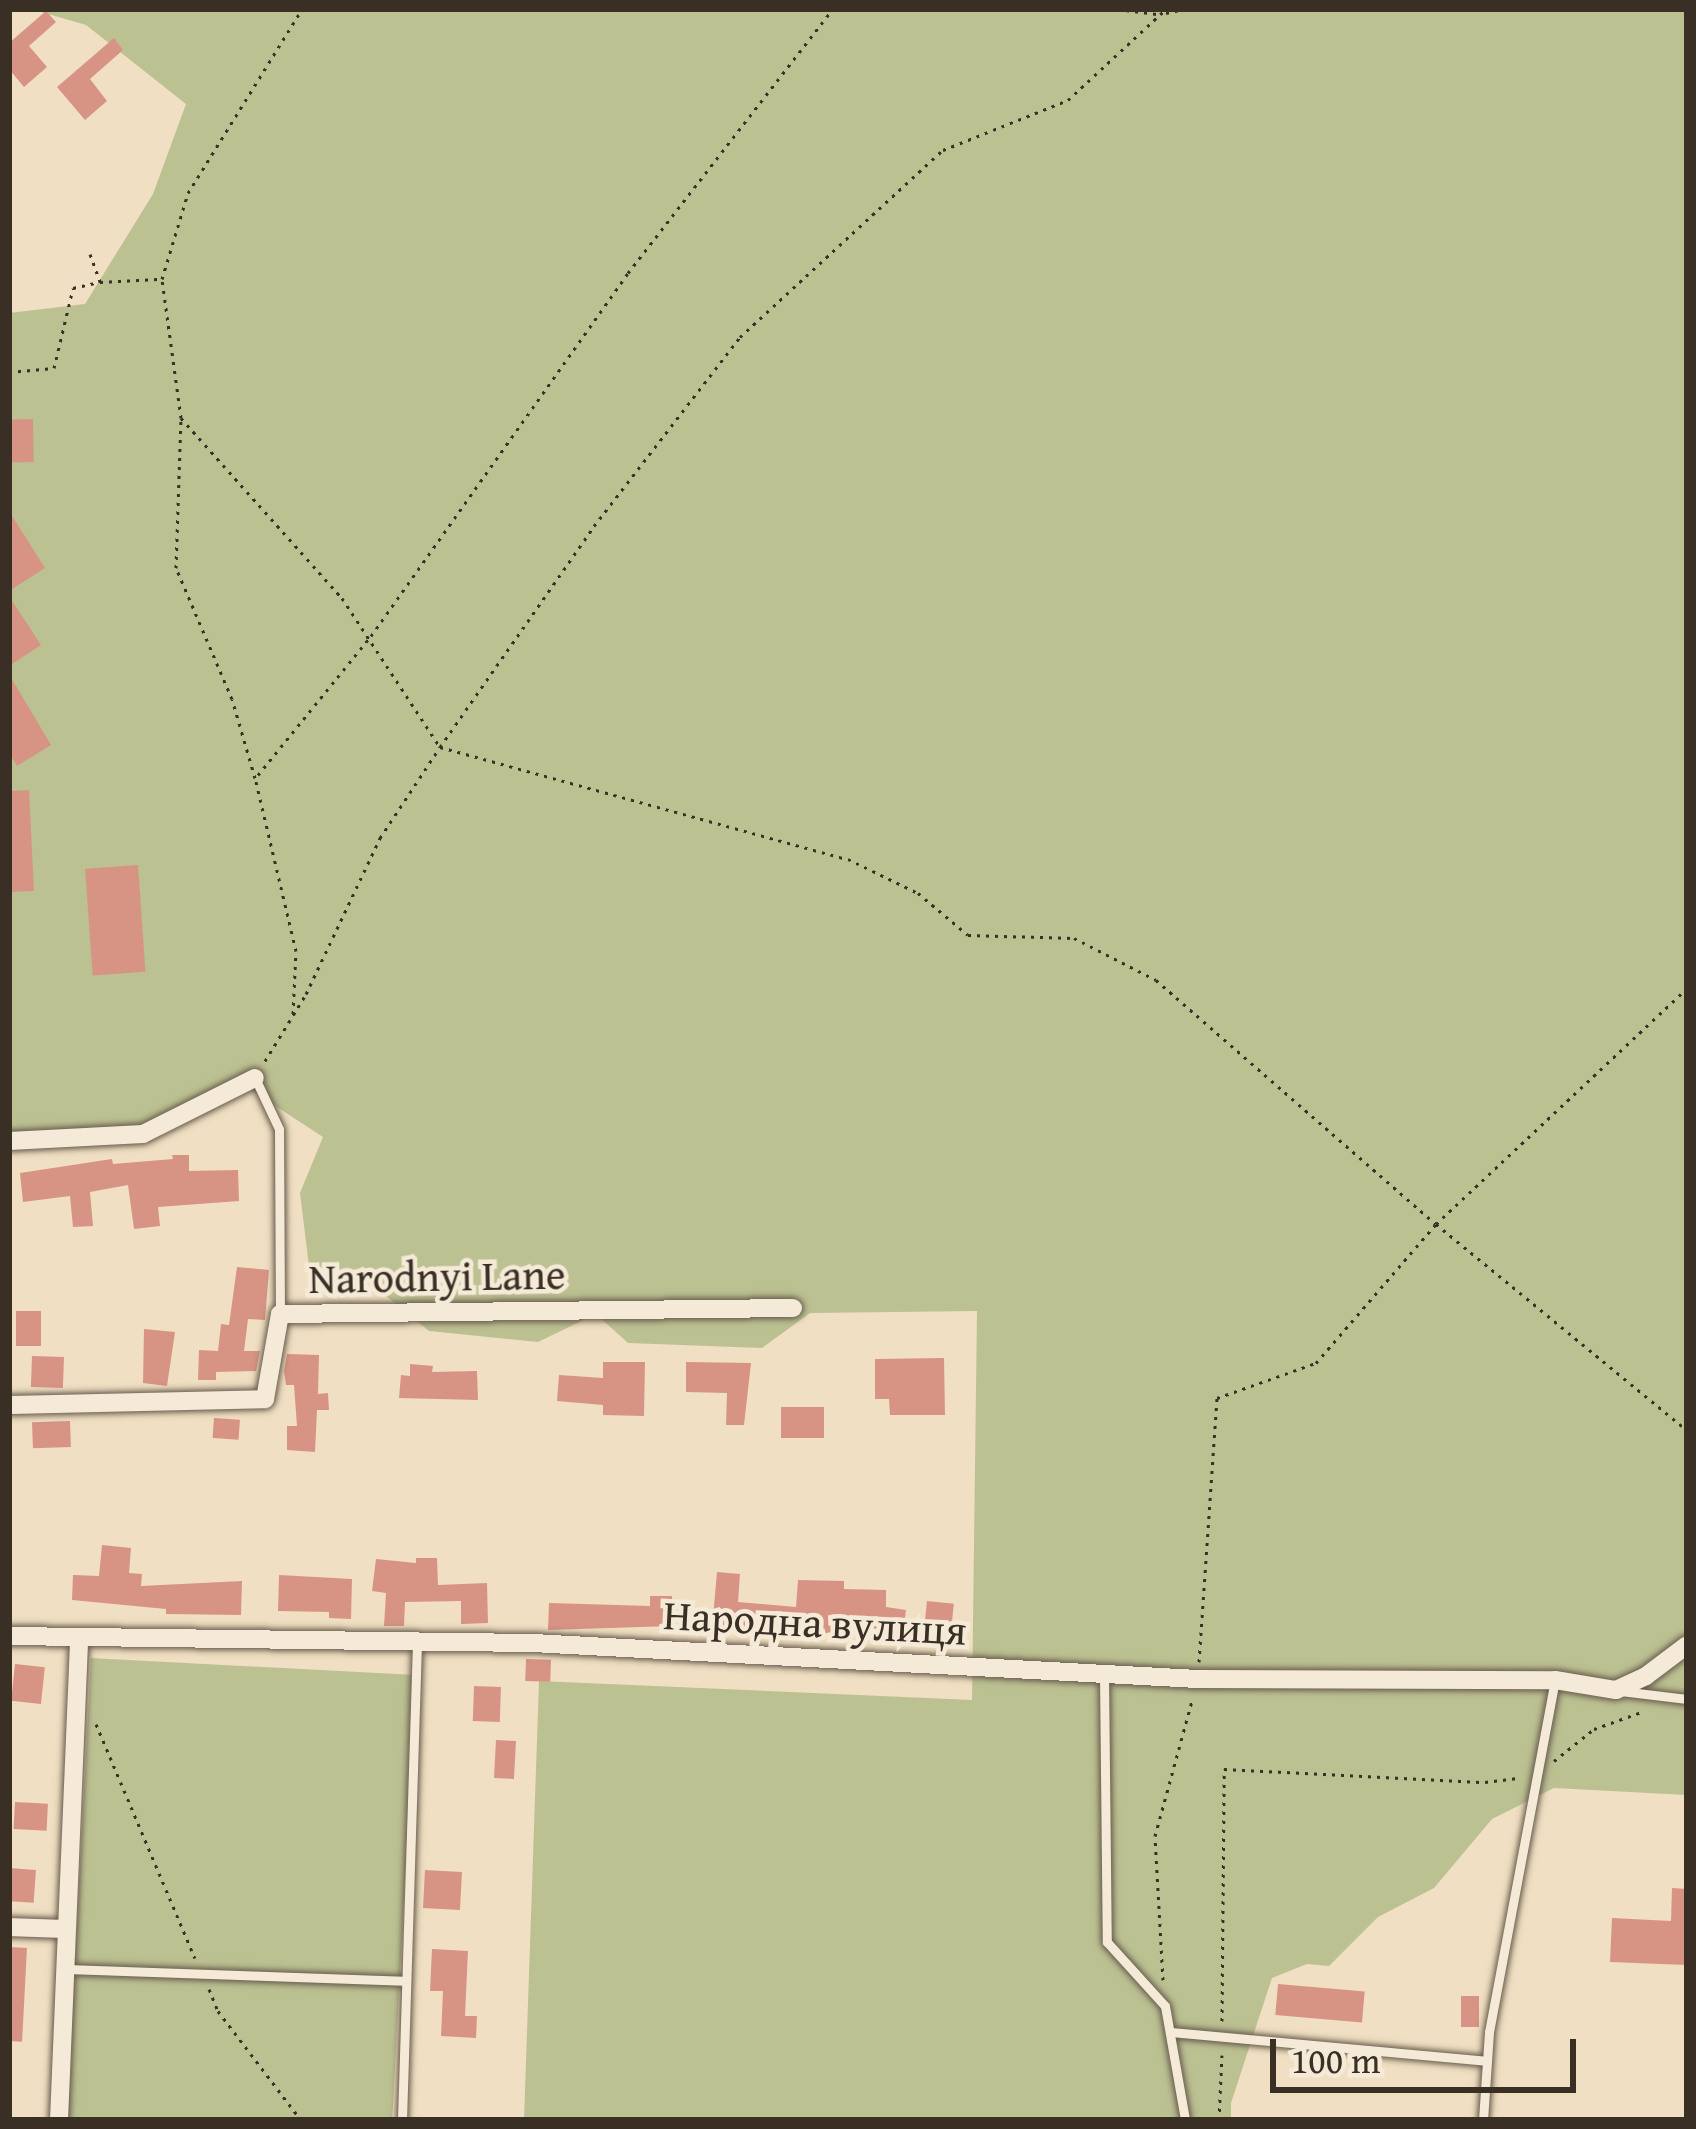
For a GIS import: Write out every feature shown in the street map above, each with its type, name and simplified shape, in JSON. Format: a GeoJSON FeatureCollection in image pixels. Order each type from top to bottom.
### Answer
{"type":"FeatureCollection","features":[{"type":"Feature","properties":{"kind":"street"},"geometry":{"type":"LineString","coordinates":[[9,1141],[143,1134],[255,1078]]}},
{"type":"Feature","properties":{"kind":"street","name":"Narodnyi Lane"},"geometry":{"type":"LineString","coordinates":[[9,1405],[265,1400],[280,1314],[793,1308]]}},
{"type":"Feature","properties":{"kind":"street","name":"Народна вулиця"},"geometry":{"type":"LineString","coordinates":[[9,1636],[579,1646],[1198,1679],[1556,1680],[1616,1690]]}},
{"type":"Feature","properties":{"kind":"street"},"geometry":{"type":"LineString","coordinates":[[58,2120],[79,1640]]}},
{"type":"Feature","properties":{"kind":"street"},"geometry":{"type":"LineString","coordinates":[[1616,1690],[1646,1676],[1687,1645]]}},
{"type":"Feature","properties":{"kind":"street"},"geometry":{"type":"LineString","coordinates":[[9,1927],[63,1929]]}},
{"type":"Feature","properties":{"kind":"lane"},"geometry":{"type":"LineString","coordinates":[[255,1078],[278,1129],[280,1314]]}},
{"type":"Feature","properties":{"kind":"lane"},"geometry":{"type":"LineString","coordinates":[[402,2120],[417,1642]]}},
{"type":"Feature","properties":{"kind":"lane"},"geometry":{"type":"LineString","coordinates":[[1104,1674],[1107,1942],[1165,2006],[1185,2120]]}},
{"type":"Feature","properties":{"kind":"lane"},"geometry":{"type":"LineString","coordinates":[[1483,2120],[1487,2062],[1556,1680]]}},
{"type":"Feature","properties":{"kind":"lane"},"geometry":{"type":"LineString","coordinates":[[1616,1690],[1683,1699]]}},
{"type":"Feature","properties":{"kind":"lane"},"geometry":{"type":"LineString","coordinates":[[62,1969],[406,1981]]}},
{"type":"Feature","properties":{"kind":"lane"},"geometry":{"type":"LineString","coordinates":[[1169,2032],[1487,2062]]}},
{"type":"Feature","properties":{"kind":"path"},"geometry":{"type":"LineString","coordinates":[[293,1016],[296,951],[255,778],[232,699],[176,568],[181,418],[162,279],[188,193],[302,9]]}},
{"type":"Feature","properties":{"kind":"path"},"geometry":{"type":"LineString","coordinates":[[255,778],[371,636],[628,273],[832,9]]}},
{"type":"Feature","properties":{"kind":"path"},"geometry":{"type":"LineString","coordinates":[[1117,9],[1185,9]]}},
{"type":"Feature","properties":{"kind":"path"},"geometry":{"type":"LineString","coordinates":[[255,1078],[293,1016],[380,838],[594,526],[740,337],[943,150],[1068,100],[1163,12]]}},
{"type":"Feature","properties":{"kind":"path"},"geometry":{"type":"LineString","coordinates":[[90,254],[100,282]]}},
{"type":"Feature","properties":{"kind":"path"},"geometry":{"type":"LineString","coordinates":[[9,372],[54,368],[73,288],[162,279]]}},
{"type":"Feature","properties":{"kind":"path"},"geometry":{"type":"LineString","coordinates":[[181,418],[371,636],[440,747],[848,859],[918,893],[968,935],[1074,938],[1156,980],[1436,1224],[1687,1430]]}},
{"type":"Feature","properties":{"kind":"path"},"geometry":{"type":"LineString","coordinates":[[1165,2006],[1155,1835],[1198,1679],[1217,1398],[1316,1363],[1436,1224],[1687,988]]}},
{"type":"Feature","properties":{"kind":"path"},"geometry":{"type":"LineString","coordinates":[[1219,2120],[1224,1769],[1485,1782],[1536,1775],[1594,1729],[1683,1699]]}},
{"type":"Feature","properties":{"kind":"path"},"geometry":{"type":"LineString","coordinates":[[94,1721],[218,2011],[301,2120]]}},
{"type":"Feature","properties":{"kind":"green space"},"geometry":{"type":"Polygon","coordinates":[[[31,9],[1687,9],[1687,1795],[1554,1788],[1492,1819],[1434,1888],[1378,1917],[1329,1966],[1307,1964],[1272,1978],[1231,2103],[1231,2120],[524,2120],[539,1681],[972,1700],[977,1311],[810,1313],[762,1348],[628,1343],[596,1314],[538,1342],[429,1331],[359,1274],[309,1266],[300,1193],[323,1137],[237,1081],[139,1128],[9,1133],[9,313],[85,304],[153,194],[186,104],[86,25],[31,9]]]}},
{"type":"Feature","properties":{"kind":"green space"},"geometry":{"type":"Polygon","coordinates":[[[91,1658],[416,1675],[392,2120],[67,2119],[91,1658]]]}},
{"type":"Feature","properties":{"kind":"building"},"geometry":{"type":"Polygon","coordinates":[[[46,11],[56,22],[29,46],[47,67],[24,87],[9,69],[9,43],[46,11]]]}},
{"type":"Feature","properties":{"kind":"building"},"geometry":{"type":"Polygon","coordinates":[[[114,38],[123,50],[90,79],[107,101],[85,120],[57,87],[114,38]]]}},
{"type":"Feature","properties":{"kind":"building"},"geometry":{"type":"Polygon","coordinates":[[[9,419],[33,419],[34,462],[10,462],[9,419]]]}},
{"type":"Feature","properties":{"kind":"building"},"geometry":{"type":"Polygon","coordinates":[[[9,511],[45,568],[9,591],[9,511]]]}},
{"type":"Feature","properties":{"kind":"building"},"geometry":{"type":"Polygon","coordinates":[[[9,596],[41,645],[9,666],[9,596]]]}},
{"type":"Feature","properties":{"kind":"building"},"geometry":{"type":"Polygon","coordinates":[[[9,674],[51,745],[17,766],[9,753],[9,674]]]}},
{"type":"Feature","properties":{"kind":"building"},"geometry":{"type":"Polygon","coordinates":[[[29,790],[34,891],[9,892],[9,791],[29,790]]]}},
{"type":"Feature","properties":{"kind":"building"},"geometry":{"type":"Polygon","coordinates":[[[138,865],[145,972],[93,975],[85,869],[138,865]]]}},
{"type":"Feature","properties":{"kind":"building"},"geometry":{"type":"Polygon","coordinates":[[[172,1155],[189,1155],[189,1171],[238,1170],[239,1201],[158,1207],[160,1226],[134,1229],[128,1185],[90,1192],[93,1226],[73,1227],[70,1196],[23,1202],[20,1173],[112,1159],[113,1164],[173,1159],[172,1155]]]}},
{"type":"Feature","properties":{"kind":"building"},"geometry":{"type":"Polygon","coordinates":[[[237,1267],[269,1270],[265,1320],[248,1319],[244,1351],[260,1351],[256,1371],[216,1372],[216,1380],[198,1380],[199,1350],[218,1351],[221,1324],[229,1325],[237,1267]]]}},
{"type":"Feature","properties":{"kind":"building"},"geometry":{"type":"Polygon","coordinates":[[[16,1311],[41,1311],[41,1346],[16,1346],[16,1311]]]}},
{"type":"Feature","properties":{"kind":"building"},"geometry":{"type":"Polygon","coordinates":[[[144,1329],[175,1332],[167,1386],[143,1383],[144,1329]]]}},
{"type":"Feature","properties":{"kind":"building"},"geometry":{"type":"Polygon","coordinates":[[[287,1354],[319,1355],[318,1394],[328,1393],[329,1410],[317,1410],[315,1452],[287,1450],[287,1426],[297,1426],[294,1385],[286,1385],[284,1371],[287,1354]]]}},
{"type":"Feature","properties":{"kind":"building"},"geometry":{"type":"Polygon","coordinates":[[[32,1356],[64,1357],[63,1388],[31,1387],[32,1356]]]}},
{"type":"Feature","properties":{"kind":"building"},"geometry":{"type":"Polygon","coordinates":[[[944,1358],[945,1415],[890,1415],[889,1399],[875,1399],[875,1359],[944,1358]]]}},
{"type":"Feature","properties":{"kind":"building"},"geometry":{"type":"Polygon","coordinates":[[[603,1362],[645,1362],[644,1416],[603,1415],[603,1405],[557,1401],[559,1375],[603,1378],[603,1362]]]}},
{"type":"Feature","properties":{"kind":"building"},"geometry":{"type":"Polygon","coordinates":[[[686,1362],[751,1363],[744,1425],[726,1425],[727,1393],[686,1392],[686,1362]]]}},
{"type":"Feature","properties":{"kind":"building"},"geometry":{"type":"Polygon","coordinates":[[[410,1364],[433,1366],[432,1372],[477,1371],[478,1400],[399,1398],[401,1375],[410,1376],[410,1364]]]}},
{"type":"Feature","properties":{"kind":"building"},"geometry":{"type":"Polygon","coordinates":[[[781,1407],[824,1407],[824,1438],[781,1438],[781,1407]]]}},
{"type":"Feature","properties":{"kind":"building"},"geometry":{"type":"Polygon","coordinates":[[[214,1418],[240,1420],[239,1440],[213,1438],[214,1418]]]}},
{"type":"Feature","properties":{"kind":"building"},"geometry":{"type":"Polygon","coordinates":[[[70,1421],[71,1447],[33,1448],[32,1422],[70,1421]]]}},
{"type":"Feature","properties":{"kind":"building"},"geometry":{"type":"Polygon","coordinates":[[[102,1545],[131,1548],[129,1573],[142,1574],[141,1586],[242,1581],[241,1615],[166,1614],[166,1609],[72,1600],[73,1575],[99,1576],[102,1545]]]}},
{"type":"Feature","properties":{"kind":"building"},"geometry":{"type":"Polygon","coordinates":[[[416,1558],[437,1558],[438,1585],[487,1583],[488,1623],[461,1624],[461,1601],[405,1602],[404,1626],[384,1626],[386,1593],[372,1591],[376,1559],[416,1563],[416,1558]]]}},
{"type":"Feature","properties":{"kind":"building"},"geometry":{"type":"Polygon","coordinates":[[[717,1572],[740,1574],[738,1602],[796,1607],[798,1580],[844,1581],[844,1589],[886,1590],[886,1607],[906,1610],[903,1632],[848,1625],[847,1634],[788,1631],[787,1637],[712,1629],[717,1572]]]}},
{"type":"Feature","properties":{"kind":"building"},"geometry":{"type":"Polygon","coordinates":[[[279,1575],[352,1579],[351,1619],[329,1618],[329,1612],[278,1611],[279,1575]]]}},
{"type":"Feature","properties":{"kind":"building"},"geometry":{"type":"Polygon","coordinates":[[[650,1596],[672,1596],[672,1626],[548,1630],[549,1603],[650,1606],[650,1596]]]}},
{"type":"Feature","properties":{"kind":"building"},"geometry":{"type":"Polygon","coordinates":[[[927,1601],[954,1604],[951,1628],[924,1625],[927,1601]]]}},
{"type":"Feature","properties":{"kind":"building"},"geometry":{"type":"Polygon","coordinates":[[[526,1659],[551,1660],[550,1682],[525,1681],[526,1659]]]}},
{"type":"Feature","properties":{"kind":"building"},"geometry":{"type":"Polygon","coordinates":[[[15,1664],[45,1667],[41,1704],[11,1701],[15,1664]]]}},
{"type":"Feature","properties":{"kind":"building"},"geometry":{"type":"Polygon","coordinates":[[[474,1686],[501,1687],[500,1722],[473,1721],[474,1686]]]}},
{"type":"Feature","properties":{"kind":"building"},"geometry":{"type":"Polygon","coordinates":[[[496,1740],[516,1741],[514,1779],[494,1778],[496,1740]]]}},
{"type":"Feature","properties":{"kind":"building"},"geometry":{"type":"Polygon","coordinates":[[[15,1802],[48,1804],[47,1831],[14,1829],[15,1802]]]}},
{"type":"Feature","properties":{"kind":"building"},"geometry":{"type":"Polygon","coordinates":[[[9,1868],[36,1870],[34,1903],[9,1901],[9,1868]]]}},
{"type":"Feature","properties":{"kind":"building"},"geometry":{"type":"Polygon","coordinates":[[[425,1870],[462,1872],[460,1910],[423,1908],[425,1870]]]}},
{"type":"Feature","properties":{"kind":"building"},"geometry":{"type":"Polygon","coordinates":[[[1672,1888],[1687,1889],[1687,1965],[1610,1962],[1612,1918],[1671,1921],[1672,1888]]]}},
{"type":"Feature","properties":{"kind":"building"},"geometry":{"type":"Polygon","coordinates":[[[9,1947],[27,1948],[22,2042],[9,2041],[9,1947]]]}},
{"type":"Feature","properties":{"kind":"building"},"geometry":{"type":"Polygon","coordinates":[[[432,1949],[468,1951],[465,2016],[477,2016],[476,2038],[441,2036],[443,1991],[430,1991],[432,1949]]]}},
{"type":"Feature","properties":{"kind":"building"},"geometry":{"type":"Polygon","coordinates":[[[1278,1984],[1365,1992],[1362,2022],[1275,2015],[1278,1984]]]}},
{"type":"Feature","properties":{"kind":"building"},"geometry":{"type":"Polygon","coordinates":[[[1461,1996],[1479,1996],[1479,2027],[1461,2027],[1461,1996]]]}}]}
